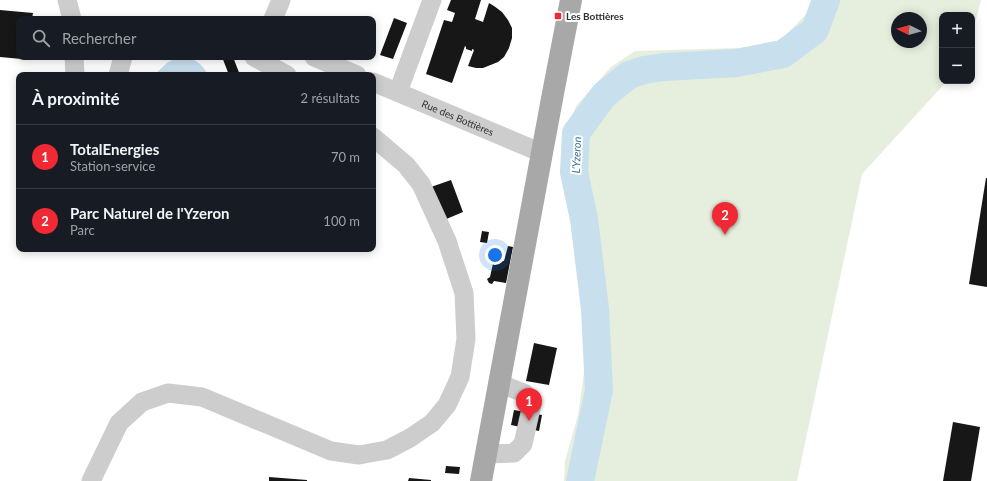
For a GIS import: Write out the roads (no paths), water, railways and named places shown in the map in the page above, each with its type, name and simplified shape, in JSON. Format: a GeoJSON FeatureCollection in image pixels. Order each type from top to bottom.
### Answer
{"type":"FeatureCollection","features":[{"type":"Feature","properties":{"kind":"main road"},"geometry":{"type":"LineString","coordinates":[[481,481],[512,304],[571,0]]}},
{"type":"Feature","properties":{"kind":"street"},"geometry":{"type":"LineString","coordinates":[[67,0],[71,16]]}},
{"type":"Feature","properties":{"kind":"street"},"geometry":{"type":"LineString","coordinates":[[267,0],[272,16]]}},
{"type":"Feature","properties":{"kind":"street"},"geometry":{"type":"LineString","coordinates":[[274,16],[281,0]]}},
{"type":"Feature","properties":{"kind":"street"},"geometry":{"type":"LineString","coordinates":[[398,92],[432,0]]}},
{"type":"Feature","properties":{"kind":"street"},"geometry":{"type":"LineString","coordinates":[[74,60],[75,72]]}},
{"type":"Feature","properties":{"kind":"street"},"geometry":{"type":"LineString","coordinates":[[119,72],[122,60]]}},
{"type":"Feature","properties":{"kind":"street"},"geometry":{"type":"LineString","coordinates":[[260,60],[282,72]]}},
{"type":"Feature","properties":{"kind":"street"},"geometry":{"type":"LineString","coordinates":[[321,60],[350,72]]}},
{"type":"Feature","properties":{"kind":"street","name":"Rue des Bottières"},"geometry":{"type":"LineString","coordinates":[[376,83],[542,153]]}},
{"type":"Feature","properties":{"kind":"street"},"geometry":{"type":"LineString","coordinates":[[91,481],[119,423],[142,402],[168,393],[202,397],[331,452],[359,455],[387,450],[410,438],[432,423],[447,405],[460,377],[466,339],[464,293],[447,242],[422,184],[406,165],[376,140]]}},
{"type":"Feature","properties":{"kind":"street"},"geometry":{"type":"LineString","coordinates":[[486,454],[514,453],[523,444],[532,404],[524,393],[498,383]]}},
{"type":"Feature","properties":{"kind":"water"},"geometry":{"type":"Polygon","coordinates":[[[172,60],[193,60],[200,64],[206,72],[157,72],[172,60]]]}},
{"type":"Feature","properties":{"kind":"waterway","name":"L'Yzeron"},"geometry":{"type":"LineString","coordinates":[[580,481],[599,390],[595,309],[584,219],[574,172],[576,133],[604,95],[629,75],[644,70],[664,67],[737,63],[783,54],[815,30],[826,0]]}},
{"type":"Feature","properties":{"kind":"place","name":"Les Bottières"},"geometry":{"type":"Point","coordinates":[558,16]}},
{"type":"Feature","properties":{"kind":"place","name":"Parc Naturel de l'Yzeron"},"geometry":{"type":"Point","coordinates":[725,235]}},
{"type":"Feature","properties":{"kind":"place","name":"TotalEnergies"},"geometry":{"type":"Point","coordinates":[529,421]}}]}
